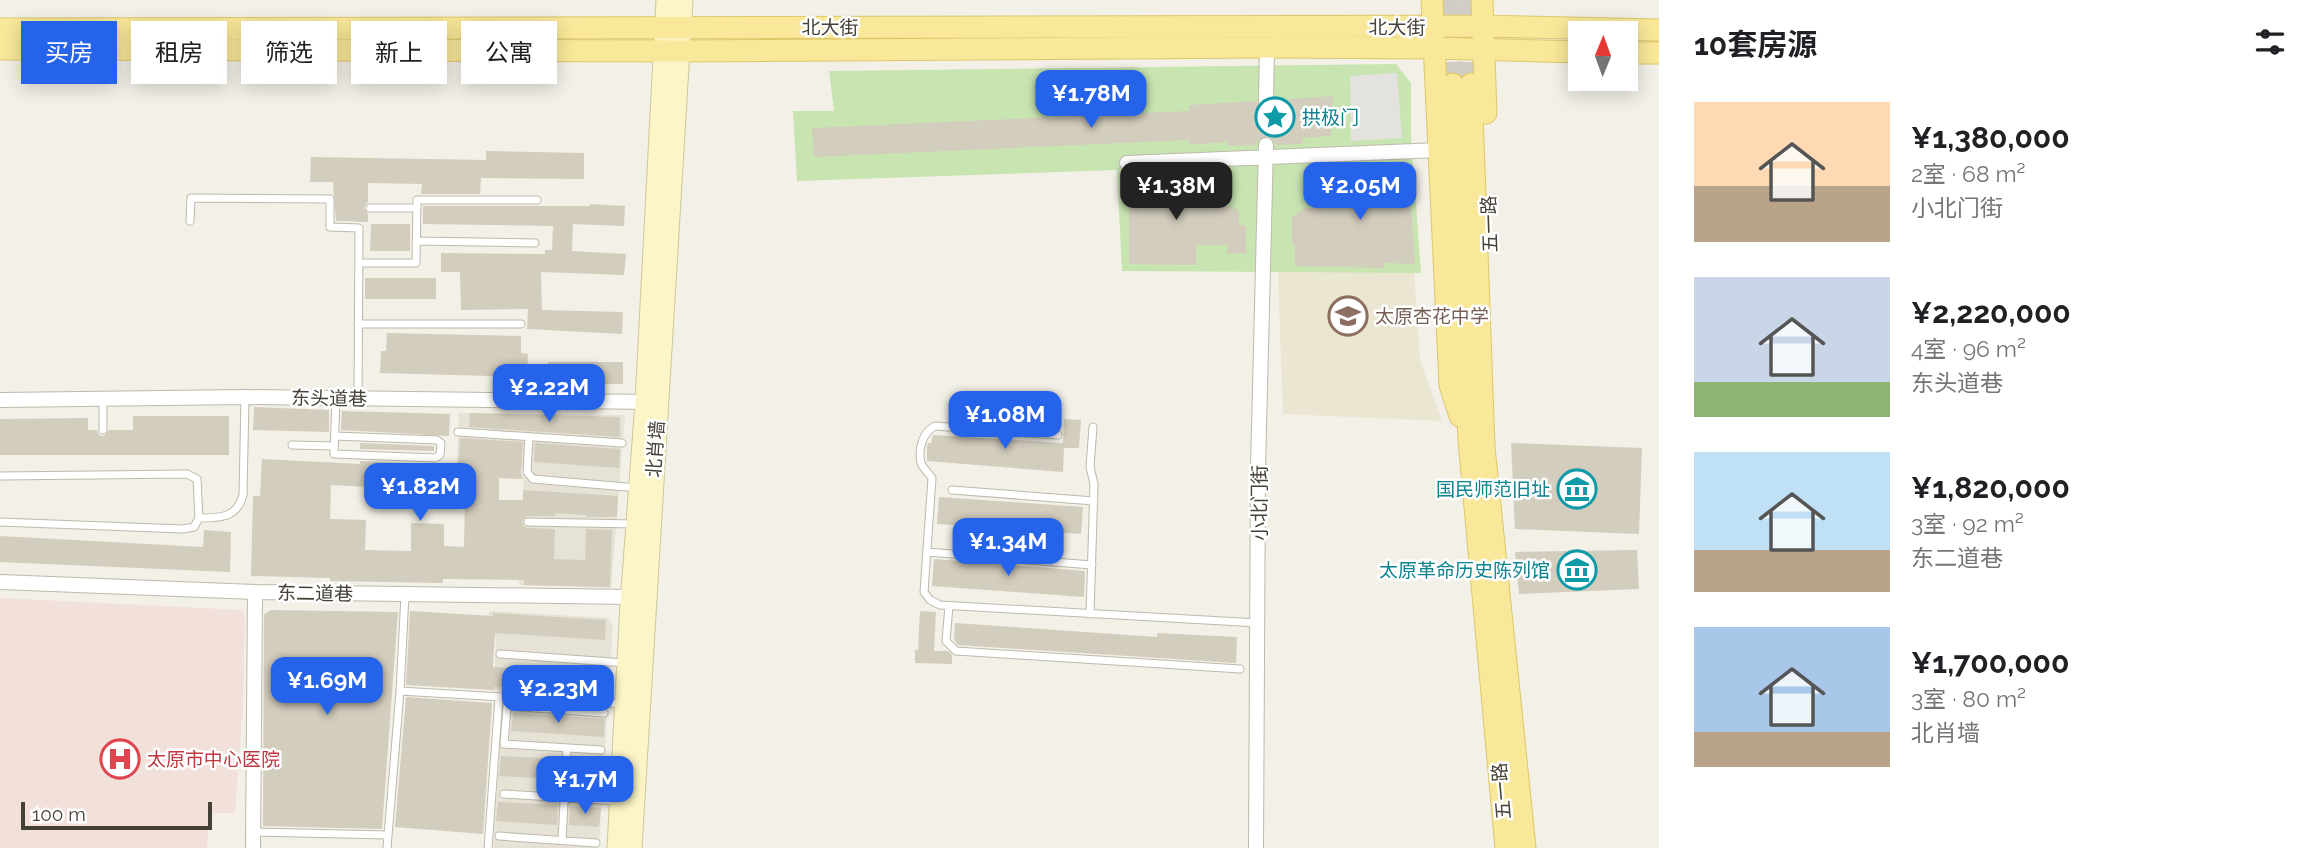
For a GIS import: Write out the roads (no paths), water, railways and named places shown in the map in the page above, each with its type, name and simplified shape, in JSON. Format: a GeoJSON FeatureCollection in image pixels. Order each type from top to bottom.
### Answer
{"type":"FeatureCollection","features":[{"type":"Feature","properties":{"kind":"main road","name":"五一路"},"geometry":{"type":"LineString","coordinates":[[1432,0],[1450,385],[1476,444],[1525,848]]}},
{"type":"Feature","properties":{"kind":"main road","name":"五一路"},"geometry":{"type":"LineString","coordinates":[[1476,444],[1494,364],[1482,0]]}},
{"type":"Feature","properties":{"kind":"main road","name":"北大街"},"geometry":{"type":"LineString","coordinates":[[0,29],[674,27],[1433,37],[1483,26],[1659,30]]}},
{"type":"Feature","properties":{"kind":"main road"},"geometry":{"type":"LineString","coordinates":[[0,49],[1267,47],[1433,37],[1485,51],[1568,52]]}},
{"type":"Feature","properties":{"kind":"main road"},"geometry":{"type":"LineString","coordinates":[[1638,53],[1659,53]]}},
{"type":"Feature","properties":{"kind":"main road","name":"五一路"},"geometry":{"type":"LineString","coordinates":[[1462,84],[1476,444],[1506,848]]}},
{"type":"Feature","properties":{"kind":"street"},"geometry":{"type":"LineString","coordinates":[[666,0],[674,27]]}},
{"type":"Feature","properties":{"kind":"street"},"geometry":{"type":"LineString","coordinates":[[674,27],[683,0]]}},
{"type":"Feature","properties":{"kind":"street","name":"北肖墙"},"geometry":{"type":"LineString","coordinates":[[632,848],[651,402],[674,27]]}},
{"type":"Feature","properties":{"kind":"street"},"geometry":{"type":"LineString","coordinates":[[1266,100],[1267,47]]}},
{"type":"Feature","properties":{"kind":"street"},"geometry":{"type":"LineString","coordinates":[[1127,163],[1266,152],[1439,150]]}},
{"type":"Feature","properties":{"kind":"street","name":"小北门街"},"geometry":{"type":"LineString","coordinates":[[1256,848],[1258,468],[1266,152]]}},
{"type":"Feature","properties":{"kind":"street","name":"东头道巷"},"geometry":{"type":"LineString","coordinates":[[0,400],[245,397],[651,402]]}},
{"type":"Feature","properties":{"kind":"street"},"geometry":{"type":"LineString","coordinates":[[617,848],[636,524],[651,402]]}},
{"type":"Feature","properties":{"kind":"street","name":"东二道巷"},"geometry":{"type":"LineString","coordinates":[[0,582],[255,595]]}},
{"type":"Feature","properties":{"kind":"street","name":"东二道巷"},"geometry":{"type":"LineString","coordinates":[[0,589],[631,601]]}},
{"type":"Feature","properties":{"kind":"street"},"geometry":{"type":"LineString","coordinates":[[253,848],[255,595]]}},
{"type":"Feature","properties":{"kind":"lane"},"geometry":{"type":"LineString","coordinates":[[190,221],[191,198],[330,199],[330,228],[359,228],[358,398]]}},
{"type":"Feature","properties":{"kind":"lane"},"geometry":{"type":"LineString","coordinates":[[359,263],[416,263],[417,200],[537,200]]}},
{"type":"Feature","properties":{"kind":"lane"},"geometry":{"type":"LineString","coordinates":[[370,208],[417,208]]}},
{"type":"Feature","properties":{"kind":"lane"},"geometry":{"type":"LineString","coordinates":[[416,241],[535,243]]}},
{"type":"Feature","properties":{"kind":"lane"},"geometry":{"type":"LineString","coordinates":[[358,324],[522,324]]}},
{"type":"Feature","properties":{"kind":"lane"},"geometry":{"type":"LineString","coordinates":[[199,518],[223,518],[241,504],[245,397]]}},
{"type":"Feature","properties":{"kind":"lane"},"geometry":{"type":"LineString","coordinates":[[335,436],[437,440],[440,443],[440,455],[435,458],[334,454],[336,398]]}},
{"type":"Feature","properties":{"kind":"lane"},"geometry":{"type":"LineString","coordinates":[[103,399],[103,430]]}},
{"type":"Feature","properties":{"kind":"lane"},"geometry":{"type":"LineString","coordinates":[[1058,435],[935,426],[927,429],[922,439],[921,464],[932,478],[924,592],[930,600],[949,606],[1258,623]]}},
{"type":"Feature","properties":{"kind":"lane"},"geometry":{"type":"LineString","coordinates":[[1090,614],[1094,501],[1090,467],[1093,427]]}},
{"type":"Feature","properties":{"kind":"lane"},"geometry":{"type":"LineString","coordinates":[[458,432],[622,443]]}},
{"type":"Feature","properties":{"kind":"lane"},"geometry":{"type":"LineString","coordinates":[[529,436],[527,472],[533,479],[639,488]]}},
{"type":"Feature","properties":{"kind":"lane"},"geometry":{"type":"LineString","coordinates":[[292,445],[334,446]]}},
{"type":"Feature","properties":{"kind":"lane"},"geometry":{"type":"LineString","coordinates":[[0,476],[187,474],[197,480],[199,518],[194,527],[183,529],[0,522]]}},
{"type":"Feature","properties":{"kind":"lane"},"geometry":{"type":"LineString","coordinates":[[952,491],[1094,501]]}},
{"type":"Feature","properties":{"kind":"lane"},"geometry":{"type":"LineString","coordinates":[[528,522],[636,524]]}},
{"type":"Feature","properties":{"kind":"lane"},"geometry":{"type":"LineString","coordinates":[[926,552],[1092,565]]}},
{"type":"Feature","properties":{"kind":"lane"},"geometry":{"type":"LineString","coordinates":[[387,848],[405,598]]}},
{"type":"Feature","properties":{"kind":"lane"},"geometry":{"type":"LineString","coordinates":[[949,606],[946,641],[956,651],[1240,669]]}},
{"type":"Feature","properties":{"kind":"lane"},"geometry":{"type":"LineString","coordinates":[[500,654],[627,663]]}},
{"type":"Feature","properties":{"kind":"lane"},"geometry":{"type":"LineString","coordinates":[[400,691],[625,705]]}},
{"type":"Feature","properties":{"kind":"lane"},"geometry":{"type":"LineString","coordinates":[[488,848],[499,697]]}},
{"type":"Feature","properties":{"kind":"lane"},"geometry":{"type":"LineString","coordinates":[[601,750],[504,744],[506,706],[604,713]]}},
{"type":"Feature","properties":{"kind":"lane"},"geometry":{"type":"LineString","coordinates":[[562,840],[567,748]]}},
{"type":"Feature","properties":{"kind":"lane"},"geometry":{"type":"LineString","coordinates":[[504,794],[620,801]]}},
{"type":"Feature","properties":{"kind":"lane"},"geometry":{"type":"LineString","coordinates":[[253,832],[388,835]]}},
{"type":"Feature","properties":{"kind":"lane"},"geometry":{"type":"LineString","coordinates":[[499,836],[596,843]]}},
{"type":"Feature","properties":{"kind":"tunnel"},"geometry":{"type":"LineString","coordinates":[[1448,0],[1453,84]]}},
{"type":"Feature","properties":{"kind":"tunnel"},"geometry":{"type":"LineString","coordinates":[[1469,0],[1471,84]]}},
{"type":"Feature","properties":{"kind":"tunnel"},"geometry":{"type":"LineString","coordinates":[[1266,100],[1266,145]]}},
{"type":"Feature","properties":{"kind":"place","name":"拱极门"},"geometry":{"type":"Point","coordinates":[1275,117]}},
{"type":"Feature","properties":{"kind":"place","name":"太原杏花中学"},"geometry":{"type":"Point","coordinates":[1348,316]}},
{"type":"Feature","properties":{"kind":"place","name":"国民师范旧址"},"geometry":{"type":"Point","coordinates":[1577,489]}},
{"type":"Feature","properties":{"kind":"place","name":"太原革命历史陈列馆"},"geometry":{"type":"Point","coordinates":[1577,570]}},
{"type":"Feature","properties":{"kind":"place","name":"太原市中心医院"},"geometry":{"type":"Point","coordinates":[120,759]}}]}
